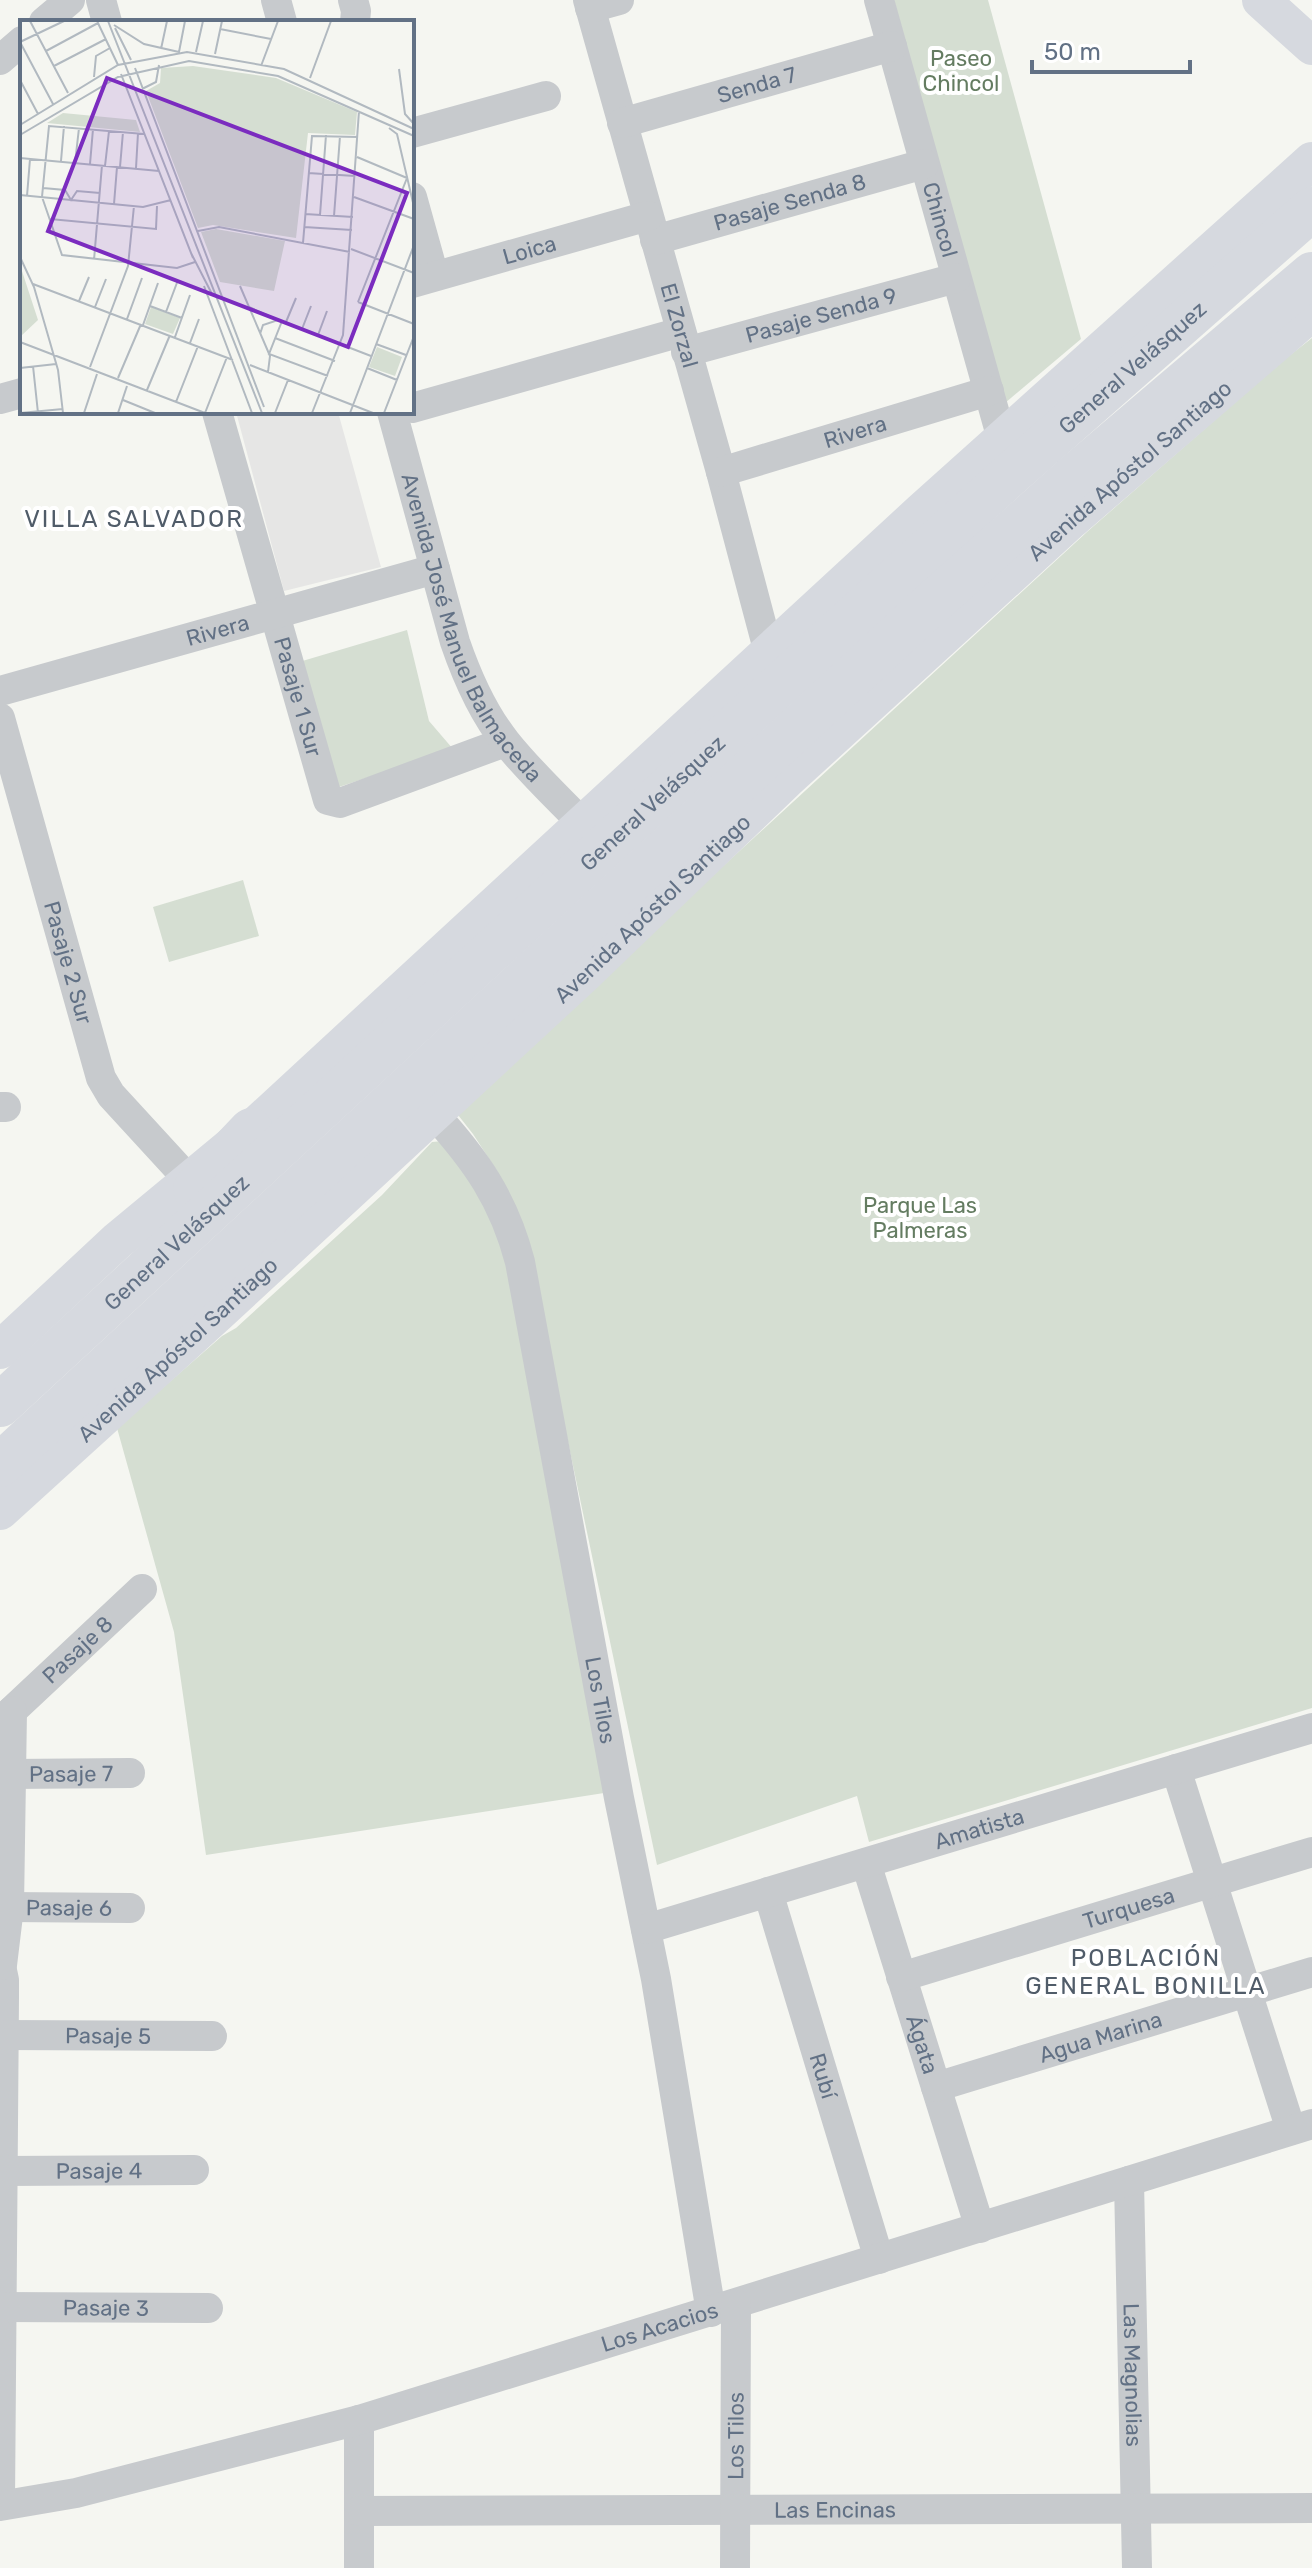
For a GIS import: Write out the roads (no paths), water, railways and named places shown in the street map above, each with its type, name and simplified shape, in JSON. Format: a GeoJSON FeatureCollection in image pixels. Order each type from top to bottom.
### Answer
{"type":"FeatureCollection","features":[{"type":"Feature","properties":{"kind":"highway","name":"General Velásquez"},"geometry":{"type":"LineString","coordinates":[[0,1403],[1012,473],[1312,209]]}},
{"type":"Feature","properties":{"kind":"highway","name":"General Velásquez"},"geometry":{"type":"LineString","coordinates":[[0,1465],[907,627],[1079,472],[1312,274]]}},
{"type":"Feature","properties":{"kind":"highway"},"geometry":{"type":"LineString","coordinates":[[484,1017],[786,780]]}},
{"type":"Feature","properties":{"kind":"highway"},"geometry":{"type":"LineString","coordinates":[[0,1403],[113,1274],[251,1130]]}},
{"type":"Feature","properties":{"kind":"highway"},"geometry":{"type":"LineString","coordinates":[[0,1484],[73,1398]]}},
{"type":"Feature","properties":{"kind":"main road"},"geometry":{"type":"LineString","coordinates":[[1261,0],[1312,46]]}},
{"type":"Feature","properties":{"kind":"main road"},"geometry":{"type":"LineString","coordinates":[[0,1350],[117,1241],[251,1130],[1002,439],[1312,161]]}},
{"type":"Feature","properties":{"kind":"main road","name":"Avenida Apóstol Santiago"},"geometry":{"type":"LineString","coordinates":[[0,1511],[583,975],[786,780],[1082,510],[1312,312]]}},
{"type":"Feature","properties":{"kind":"street"},"geometry":{"type":"LineString","coordinates":[[46,20],[70,0]]}},
{"type":"Feature","properties":{"kind":"street"},"geometry":{"type":"LineString","coordinates":[[101,0],[106,20]]}},
{"type":"Feature","properties":{"kind":"street"},"geometry":{"type":"LineString","coordinates":[[276,0],[281,20]]}},
{"type":"Feature","properties":{"kind":"street"},"geometry":{"type":"LineString","coordinates":[[353,0],[355,20]]}},
{"type":"Feature","properties":{"kind":"street"},"geometry":{"type":"LineString","coordinates":[[589,4],[619,0]]}},
{"type":"Feature","properties":{"kind":"street","name":"Chincol"},"geometry":{"type":"LineString","coordinates":[[879,0],[1002,439]]}},
{"type":"Feature","properties":{"kind":"street","name":"El Zorzal"},"geometry":{"type":"LineString","coordinates":[[589,4],[769,653]]}},
{"type":"Feature","properties":{"kind":"street"},"geometry":{"type":"LineString","coordinates":[[0,60],[20,43]]}},
{"type":"Feature","properties":{"kind":"street","name":"Senda 7"},"geometry":{"type":"LineString","coordinates":[[622,123],[892,46]]}},
{"type":"Feature","properties":{"kind":"street"},"geometry":{"type":"LineString","coordinates":[[414,132],[546,96]]}},
{"type":"Feature","properties":{"kind":"street","name":"Pasaje Senda 8"},"geometry":{"type":"LineString","coordinates":[[652,228],[924,164]]}},
{"type":"Feature","properties":{"kind":"street"},"geometry":{"type":"LineString","coordinates":[[414,212],[423,280]]}},
{"type":"Feature","properties":{"kind":"street","name":"Loica"},"geometry":{"type":"LineString","coordinates":[[423,280],[652,228]]}},
{"type":"Feature","properties":{"kind":"street","name":"Pasaje Senda 9"},"geometry":{"type":"LineString","coordinates":[[684,342],[956,278]]}},
{"type":"Feature","properties":{"kind":"street"},"geometry":{"type":"LineString","coordinates":[[414,408],[684,342]]}},
{"type":"Feature","properties":{"kind":"street","name":"Rivera"},"geometry":{"type":"LineString","coordinates":[[721,472],[989,391]]}},
{"type":"Feature","properties":{"kind":"street"},"geometry":{"type":"LineString","coordinates":[[0,399],[20,394]]}},
{"type":"Feature","properties":{"kind":"street","name":"Pasaje 1 Sur"},"geometry":{"type":"LineString","coordinates":[[218,414],[328,800],[340,803],[505,742]]}},
{"type":"Feature","properties":{"kind":"street","name":"Avenida José Manuel Balmaceda"},"geometry":{"type":"LineString","coordinates":[[399,414],[435,569],[465,671],[478,700],[505,742],[583,824]]}},
{"type":"Feature","properties":{"kind":"street","name":"Rivera"},"geometry":{"type":"LineString","coordinates":[[0,691],[435,569]]}},
{"type":"Feature","properties":{"kind":"street","name":"Pasaje 2 Sur"},"geometry":{"type":"LineString","coordinates":[[0,718],[101,1078],[111,1095],[189,1180]]}},
{"type":"Feature","properties":{"kind":"street","name":"Los Tilos"},"geometry":{"type":"LineString","coordinates":[[433,1113],[487,1178],[517,1250],[619,1798],[723,2308],[735,2509],[735,2568]]}},
{"type":"Feature","properties":{"kind":"street","name":"Pasaje 8"},"geometry":{"type":"LineString","coordinates":[[6,1716],[142,1589]]}},
{"type":"Feature","properties":{"kind":"street"},"geometry":{"type":"LineString","coordinates":[[0,2504],[4,2035],[1,1963],[9,1907],[11,1774],[6,1716]]}},
{"type":"Feature","properties":{"kind":"street","name":"Amatista"},"geometry":{"type":"LineString","coordinates":[[646,1929],[1312,1728]]}},
{"type":"Feature","properties":{"kind":"street"},"geometry":{"type":"LineString","coordinates":[[1176,1769],[1247,1992],[1302,2127]]}},
{"type":"Feature","properties":{"kind":"street","name":"Pasaje 7"},"geometry":{"type":"LineString","coordinates":[[11,1774],[130,1773]]}},
{"type":"Feature","properties":{"kind":"street","name":"Turquesa"},"geometry":{"type":"LineString","coordinates":[[901,1977],[1312,1852]]}},
{"type":"Feature","properties":{"kind":"street","name":"Ágata"},"geometry":{"type":"LineString","coordinates":[[866,1863],[980,2228]]}},
{"type":"Feature","properties":{"kind":"street","name":"Rubí"},"geometry":{"type":"LineString","coordinates":[[768,1892],[879,2259]]}},
{"type":"Feature","properties":{"kind":"street","name":"Pasaje 6"},"geometry":{"type":"LineString","coordinates":[[9,1907],[130,1908]]}},
{"type":"Feature","properties":{"kind":"street","name":"Agua Marina"},"geometry":{"type":"LineString","coordinates":[[936,2087],[1312,1972]]}},
{"type":"Feature","properties":{"kind":"street","name":"Pasaje 5"},"geometry":{"type":"LineString","coordinates":[[4,2035],[212,2036]]}},
{"type":"Feature","properties":{"kind":"street","name":"Los Acacios"},"geometry":{"type":"LineString","coordinates":[[0,2504],[76,2493],[359,2420],[1302,2127]]}},
{"type":"Feature","properties":{"kind":"street","name":"Pasaje 4"},"geometry":{"type":"LineString","coordinates":[[3,2171],[194,2170]]}},
{"type":"Feature","properties":{"kind":"street","name":"Las Magnolias"},"geometry":{"type":"LineString","coordinates":[[1129,2181],[1137,2568]]}},
{"type":"Feature","properties":{"kind":"street","name":"Pasaje 3"},"geometry":{"type":"LineString","coordinates":[[2,2307],[208,2308]]}},
{"type":"Feature","properties":{"kind":"street"},"geometry":{"type":"LineString","coordinates":[[359,2420],[359,2568]]}},
{"type":"Feature","properties":{"kind":"street","name":"Las Encinas"},"geometry":{"type":"LineString","coordinates":[[359,2511],[1312,2508]]}},
{"type":"Feature","properties":{"kind":"district","name":"VILLA SALVADOR"},"geometry":{"type":"Point","coordinates":[134,519]}},
{"type":"Feature","properties":{"kind":"district","name":"POBLACIÓN GENERAL BONILLA"},"geometry":{"type":"Point","coordinates":[1146,1972]}},
{"type":"Feature","properties":{"kind":"park label","name":"Paseo Chincol"},"geometry":{"type":"Point","coordinates":[961,70]}},
{"type":"Feature","properties":{"kind":"park label","name":"Parque Las Palmeras"},"geometry":{"type":"Point","coordinates":[920,1218]}}]}
